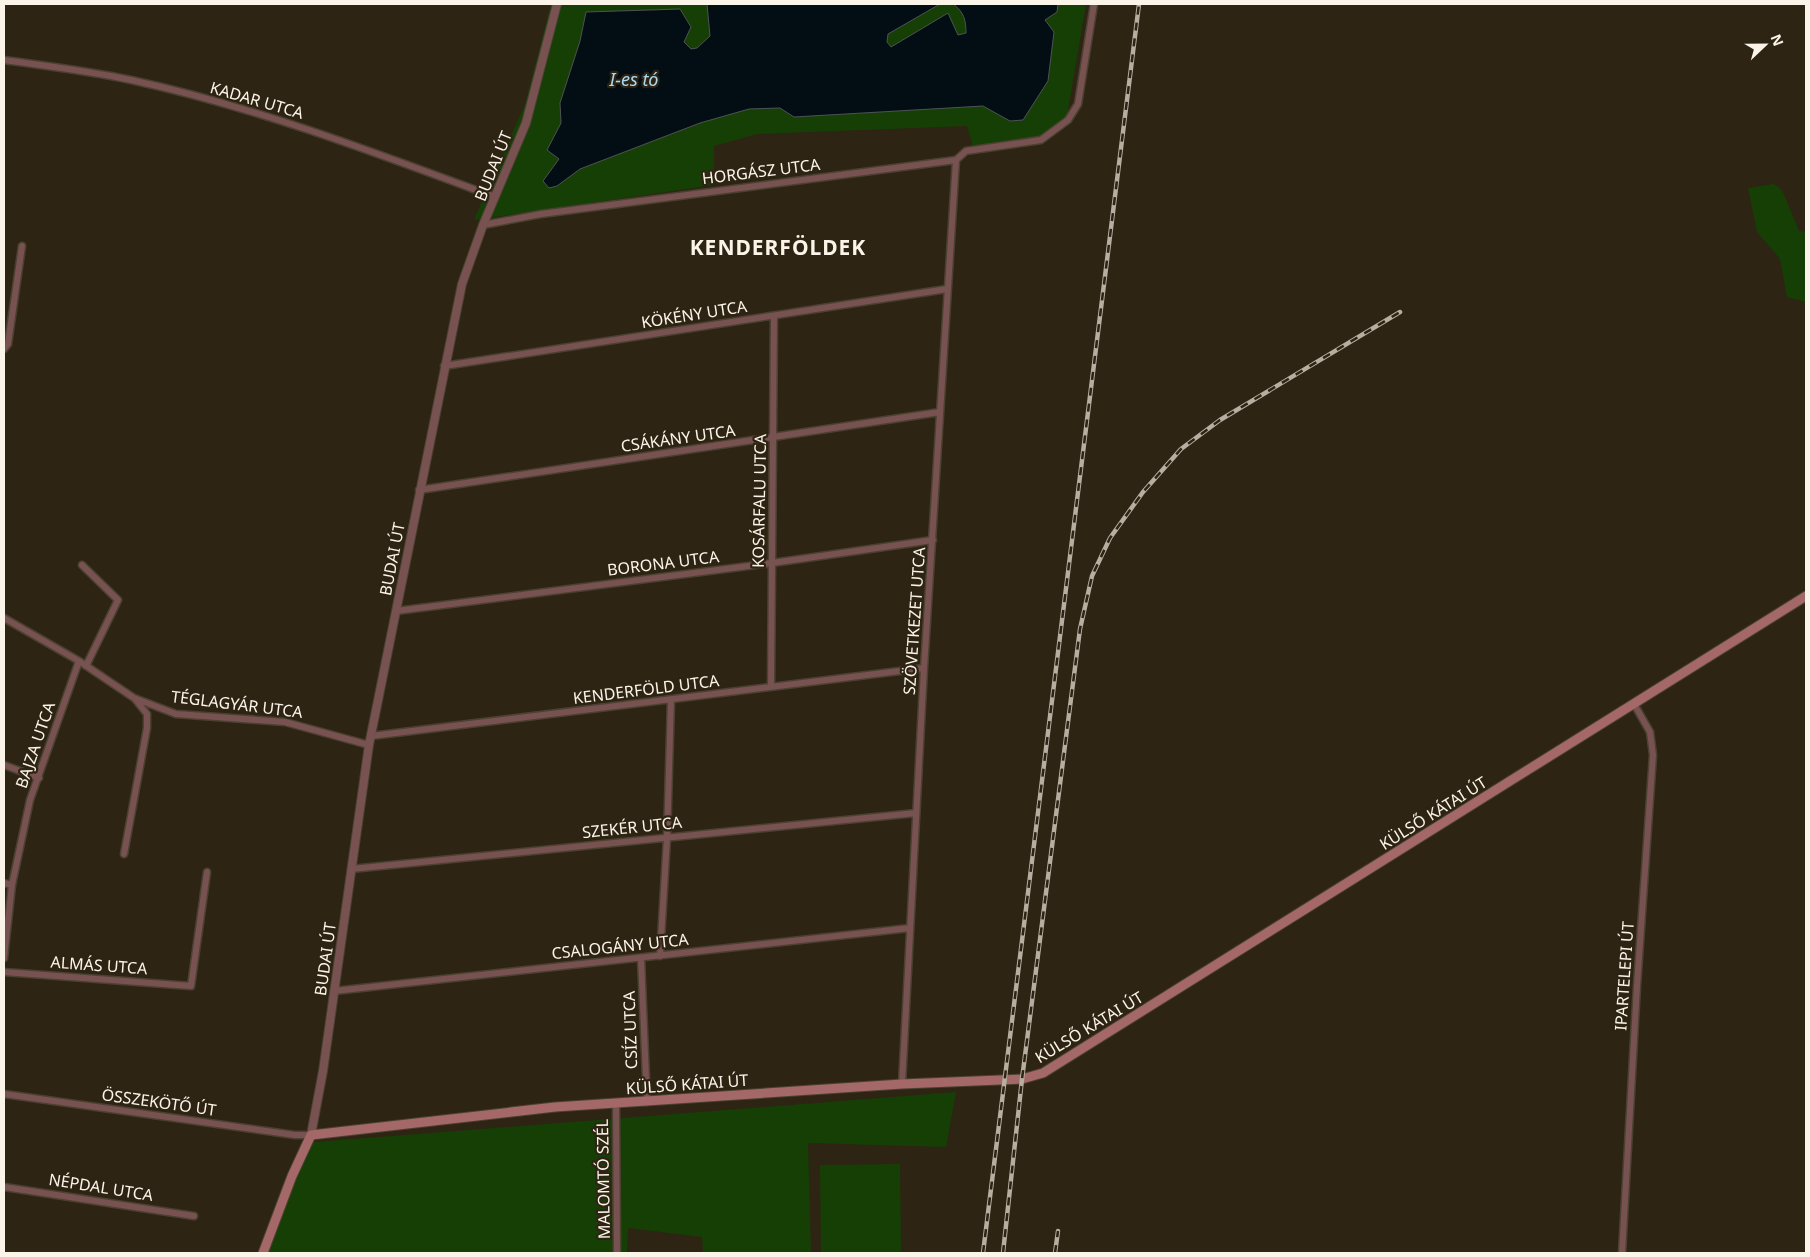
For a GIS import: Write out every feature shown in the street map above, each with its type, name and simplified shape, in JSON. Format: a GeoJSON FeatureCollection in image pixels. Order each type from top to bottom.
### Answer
{"type":"FeatureCollection","features":[{"type":"Feature","properties":{"kind":"main road","name":"KÜLSŐ KÁTAI ÚT"},"geometry":{"type":"LineString","coordinates":[[312,1135],[495,1112],[902,1084],[1027,1079],[1056,1067],[1806,596]]}},
{"type":"Feature","properties":{"kind":"main road"},"geometry":{"type":"LineString","coordinates":[[263,1253],[292,1176],[312,1135]]}},
{"type":"Feature","properties":{"kind":"street","name":"BUDAI ÚT"},"geometry":{"type":"LineString","coordinates":[[312,1135],[323,1071],[369,746],[444,366],[462,284],[483,225],[531,106],[557,4]]}},
{"type":"Feature","properties":{"kind":"street","name":"HORGÁSZ UTCA"},"geometry":{"type":"LineString","coordinates":[[483,225],[541,214],[956,160],[966,151],[1041,140],[1065,124],[1078,104],[1094,4]]}},
{"type":"Feature","properties":{"kind":"street","name":"KADAR UTCA"},"geometry":{"type":"LineString","coordinates":[[4,60],[115,77],[188,95],[312,130],[495,197]]}},
{"type":"Feature","properties":{"kind":"street","name":"SZÖVETKEZET UTCA"},"geometry":{"type":"LineString","coordinates":[[902,1084],[924,668],[956,160]]}},
{"type":"Feature","properties":{"kind":"street"},"geometry":{"type":"LineString","coordinates":[[4,349],[8,344],[22,246]]}},
{"type":"Feature","properties":{"kind":"street","name":"KÖKÉNY UTCA"},"geometry":{"type":"LineString","coordinates":[[444,366],[948,288]]}},
{"type":"Feature","properties":{"kind":"street","name":"KOSÁRFALU UTCA"},"geometry":{"type":"LineString","coordinates":[[771,687],[774,316]]}},
{"type":"Feature","properties":{"kind":"street","name":"CSÁKÁNY UTCA"},"geometry":{"type":"LineString","coordinates":[[419,490],[940,412]]}},
{"type":"Feature","properties":{"kind":"street","name":"BORONA UTCA"},"geometry":{"type":"LineString","coordinates":[[396,611],[772,563],[933,540]]}},
{"type":"Feature","properties":{"kind":"street"},"geometry":{"type":"LineString","coordinates":[[82,565],[118,600],[86,666]]}},
{"type":"Feature","properties":{"kind":"street","name":"TÉGLAGYÁR UTCA"},"geometry":{"type":"LineString","coordinates":[[4,618],[79,661],[134,698],[176,714],[285,722],[369,746]]}},
{"type":"Feature","properties":{"kind":"street","name":"BAJZA UTCA"},"geometry":{"type":"LineString","coordinates":[[4,958],[12,886],[30,800],[79,661]]}},
{"type":"Feature","properties":{"kind":"street","name":"KENDERFÖLD UTCA"},"geometry":{"type":"LineString","coordinates":[[371,736],[924,668]]}},
{"type":"Feature","properties":{"kind":"street"},"geometry":{"type":"LineString","coordinates":[[124,854],[148,714],[134,698]]}},
{"type":"Feature","properties":{"kind":"street"},"geometry":{"type":"LineString","coordinates":[[660,956],[667,838],[671,700]]}},
{"type":"Feature","properties":{"kind":"street","name":"IPARTELEPI ÚT"},"geometry":{"type":"LineString","coordinates":[[1622,1253],[1636,986],[1653,755],[1650,732],[1634,704]]}},
{"type":"Feature","properties":{"kind":"street"},"geometry":{"type":"LineString","coordinates":[[4,765],[39,778]]}},
{"type":"Feature","properties":{"kind":"street","name":"SZEKÉR UTCA"},"geometry":{"type":"LineString","coordinates":[[351,869],[916,814]]}},
{"type":"Feature","properties":{"kind":"street","name":"ALMÁS UTCA"},"geometry":{"type":"LineString","coordinates":[[4,972],[191,986],[207,872]]}},
{"type":"Feature","properties":{"kind":"street"},"geometry":{"type":"LineString","coordinates":[[4,883],[12,886]]}},
{"type":"Feature","properties":{"kind":"street","name":"CSALOGÁNY UTCA"},"geometry":{"type":"LineString","coordinates":[[334,991],[910,928]]}},
{"type":"Feature","properties":{"kind":"street","name":"CSÍZ UTCA"},"geometry":{"type":"LineString","coordinates":[[641,958],[647,1102]]}},
{"type":"Feature","properties":{"kind":"street","name":"ÖSSZEKÖTŐ ÚT"},"geometry":{"type":"LineString","coordinates":[[4,1094],[294,1135],[312,1135]]}},
{"type":"Feature","properties":{"kind":"street","name":"MALOMTÓ SZÉL"},"geometry":{"type":"LineString","coordinates":[[616,1104],[617,1253]]}},
{"type":"Feature","properties":{"kind":"street","name":"NÉPDAL UTCA"},"geometry":{"type":"LineString","coordinates":[[4,1186],[194,1216]]}},
{"type":"Feature","properties":{"kind":"green space"},"geometry":{"type":"Polygon","coordinates":[[[551,4],[707,4],[710,37],[697,48],[691,49],[684,42],[586,12],[580,41],[560,103],[561,123],[547,150],[559,159],[544,181],[557,186],[580,169],[700,123],[749,109],[780,108],[795,117],[983,106],[1010,121],[1045,20],[1057,12],[1058,4],[1086,4],[1067,116],[1039,138],[973,147],[967,126],[757,134],[714,146],[714,185],[474,220],[525,104],[551,4]]]}},
{"type":"Feature","properties":{"kind":"green space"},"geometry":{"type":"Polygon","coordinates":[[[940,4],[953,6],[961,11],[965,20],[966,33],[958,36],[948,13],[891,47],[887,42],[888,34],[940,4]]]}},
{"type":"Feature","properties":{"kind":"green space"},"geometry":{"type":"Polygon","coordinates":[[[1774,184],[1782,190],[1799,231],[1806,232],[1806,302],[1787,297],[1780,259],[1757,232],[1748,188],[1774,184]]]}},
{"type":"Feature","properties":{"kind":"green space"},"geometry":{"type":"Polygon","coordinates":[[[956,1092],[946,1147],[808,1143],[811,1253],[703,1253],[702,1237],[628,1228],[627,1253],[258,1253],[302,1143],[956,1092]]]}},
{"type":"Feature","properties":{"kind":"green space"},"geometry":{"type":"Polygon","coordinates":[[[900,1164],[901,1253],[821,1253],[820,1165],[900,1164]]]}},
{"type":"Feature","properties":{"kind":"water","name":"I-es tó"},"geometry":{"type":"Polygon","coordinates":[[[707,4],[940,4],[888,34],[887,42],[891,47],[948,13],[958,35],[966,33],[964,17],[953,4],[1058,4],[1057,12],[1045,20],[1054,32],[1048,81],[1023,120],[1010,121],[983,106],[794,117],[780,108],[749,109],[700,123],[580,169],[557,186],[549,188],[543,181],[559,159],[547,150],[561,123],[560,103],[580,41],[586,12],[680,9],[691,27],[684,42],[691,49],[697,48],[710,36],[707,4]]]}},
{"type":"Feature","properties":{"kind":"railway"},"geometry":{"type":"LineString","coordinates":[[983,1253],[1139,4]]}},
{"type":"Feature","properties":{"kind":"railway"},"geometry":{"type":"LineString","coordinates":[[1003,1253],[1022,1079],[1080,629],[1092,576],[1110,538],[1143,492],[1181,449],[1220,420],[1400,312]]}},
{"type":"Feature","properties":{"kind":"railway"},"geometry":{"type":"LineString","coordinates":[[1055,1253],[1058,1231]]}},
{"type":"Feature","properties":{"kind":"district","name":"KENDERFÖLDEK"},"geometry":{"type":"Point","coordinates":[778,248]}}]}
